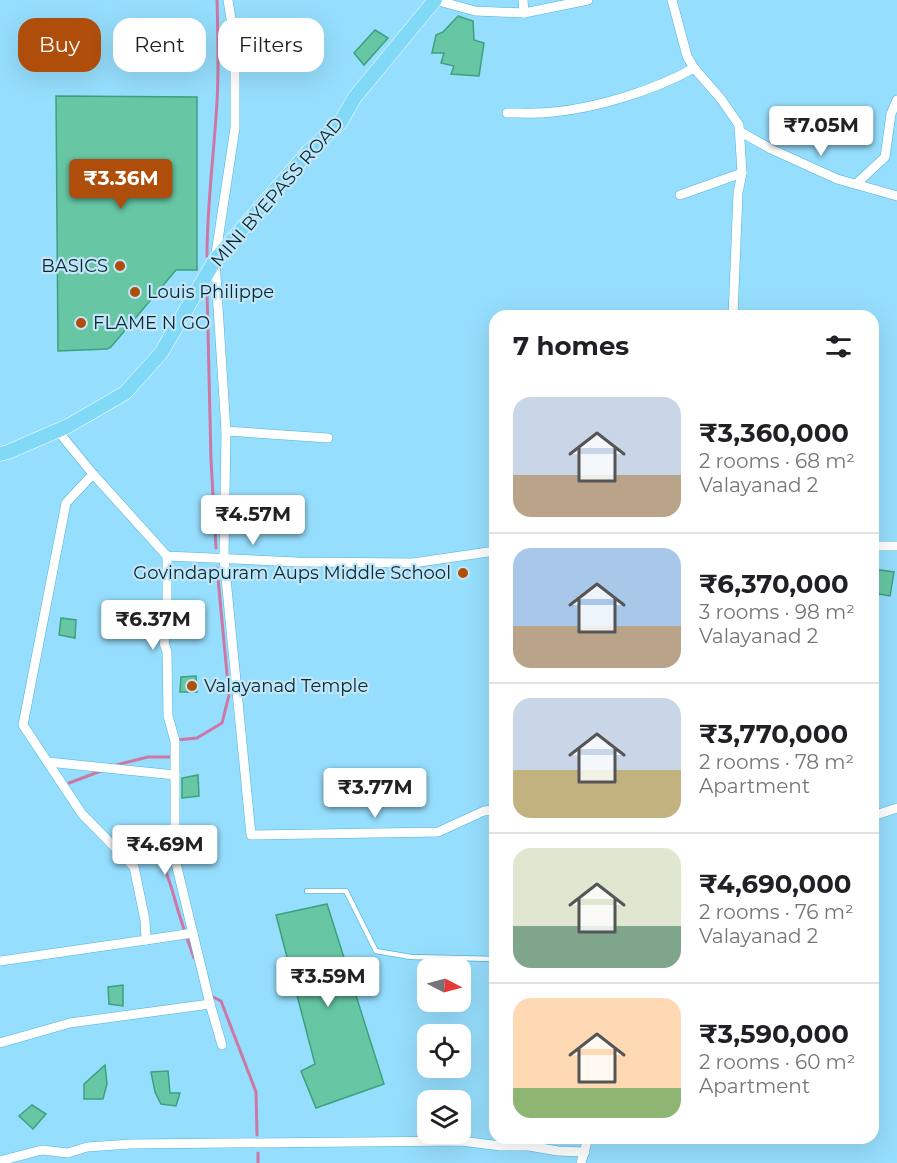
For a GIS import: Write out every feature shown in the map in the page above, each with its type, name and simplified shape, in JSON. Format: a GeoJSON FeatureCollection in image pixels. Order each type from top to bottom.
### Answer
{"type":"FeatureCollection","features":[{"type":"Feature","properties":{"kind":"main road","name":"MINI BYEPASS ROAD"},"geometry":{"type":"LineString","coordinates":[[0,454],[57,430],[125,393],[161,353],[214,260],[309,151],[340,123],[355,97],[435,0]]}},
{"type":"Feature","properties":{"kind":"street"},"geometry":{"type":"LineString","coordinates":[[228,0],[235,44],[235,128],[214,260],[226,431],[224,558],[251,835],[438,832],[489,811]]}},
{"type":"Feature","properties":{"kind":"street"},"geometry":{"type":"LineString","coordinates":[[435,0],[475,11],[524,13],[588,0]]}},
{"type":"Feature","properties":{"kind":"street"},"geometry":{"type":"LineString","coordinates":[[523,0],[524,13]]}},
{"type":"Feature","properties":{"kind":"street"},"geometry":{"type":"LineString","coordinates":[[672,0],[687,56],[739,125],[742,173],[738,193],[733,310]]}},
{"type":"Feature","properties":{"kind":"street"},"geometry":{"type":"LineString","coordinates":[[507,113],[554,112],[600,103],[638,92],[678,77],[694,68]]}},
{"type":"Feature","properties":{"kind":"street"},"geometry":{"type":"LineString","coordinates":[[856,184],[885,157],[891,114],[897,100]]}},
{"type":"Feature","properties":{"kind":"street"},"geometry":{"type":"LineString","coordinates":[[739,131],[771,149],[837,179],[897,196]]}},
{"type":"Feature","properties":{"kind":"street"},"geometry":{"type":"LineString","coordinates":[[680,195],[742,173]]}},
{"type":"Feature","properties":{"kind":"street"},"geometry":{"type":"LineString","coordinates":[[57,430],[93,474],[167,556],[167,627],[164,643],[167,652],[168,716],[175,741],[175,859],[222,1045]]}},
{"type":"Feature","properties":{"kind":"street"},"geometry":{"type":"LineString","coordinates":[[226,431],[328,438]]}},
{"type":"Feature","properties":{"kind":"street"},"geometry":{"type":"LineString","coordinates":[[93,474],[66,503],[23,725],[82,814],[134,867],[145,920],[146,940]]}},
{"type":"Feature","properties":{"kind":"street"},"geometry":{"type":"LineString","coordinates":[[879,546],[897,546]]}},
{"type":"Feature","properties":{"kind":"street"},"geometry":{"type":"LineString","coordinates":[[167,556],[413,564],[489,552]]}},
{"type":"Feature","properties":{"kind":"street"},"geometry":{"type":"LineString","coordinates":[[48,762],[175,775]]}},
{"type":"Feature","properties":{"kind":"street"},"geometry":{"type":"LineString","coordinates":[[879,814],[897,808]]}},
{"type":"Feature","properties":{"kind":"street"},"geometry":{"type":"LineString","coordinates":[[0,961],[193,933]]}},
{"type":"Feature","properties":{"kind":"street"},"geometry":{"type":"LineString","coordinates":[[0,1044],[70,1023],[210,1004]]}},
{"type":"Feature","properties":{"kind":"street"},"geometry":{"type":"LineString","coordinates":[[0,1161],[42,1150],[68,1153],[87,1147],[131,1144],[461,1141],[585,1152]]}},
{"type":"Feature","properties":{"kind":"street"},"geometry":{"type":"LineString","coordinates":[[581,1163],[587,1144]]}},
{"type":"Feature","properties":{"kind":"lane"},"geometry":{"type":"LineString","coordinates":[[307,891],[332,889],[346,891],[376,951],[411,957],[489,959]]}},
{"type":"Feature","properties":{"kind":"building"},"geometry":{"type":"Polygon","coordinates":[[[458,16],[473,21],[474,40],[484,43],[479,76],[451,74],[454,66],[441,63],[444,53],[432,53],[436,35],[443,32],[458,16]]]}},
{"type":"Feature","properties":{"kind":"building"},"geometry":{"type":"Polygon","coordinates":[[[375,30],[388,38],[364,65],[354,53],[375,30]]]}},
{"type":"Feature","properties":{"kind":"building"},"geometry":{"type":"Polygon","coordinates":[[[56,96],[197,97],[197,270],[176,270],[107,349],[58,351],[56,96]]]}},
{"type":"Feature","properties":{"kind":"building"},"geometry":{"type":"Polygon","coordinates":[[[879,570],[894,572],[890,596],[879,594],[879,570]]]}},
{"type":"Feature","properties":{"kind":"building"},"geometry":{"type":"Polygon","coordinates":[[[61,618],[76,620],[75,638],[59,635],[61,618]]]}},
{"type":"Feature","properties":{"kind":"building"},"geometry":{"type":"Polygon","coordinates":[[[196,676],[197,692],[180,692],[181,677],[196,676]]]}},
{"type":"Feature","properties":{"kind":"building"},"geometry":{"type":"Polygon","coordinates":[[[198,775],[199,796],[182,798],[182,778],[198,775]]]}},
{"type":"Feature","properties":{"kind":"building"},"geometry":{"type":"Polygon","coordinates":[[[327,904],[384,1084],[316,1108],[301,1071],[315,1064],[276,915],[327,904]]]}},
{"type":"Feature","properties":{"kind":"building"},"geometry":{"type":"Polygon","coordinates":[[[123,985],[123,1006],[109,1004],[108,987],[123,985]]]}},
{"type":"Feature","properties":{"kind":"building"},"geometry":{"type":"Polygon","coordinates":[[[105,1065],[107,1084],[103,1099],[84,1099],[84,1084],[105,1065]]]}},
{"type":"Feature","properties":{"kind":"building"},"geometry":{"type":"Polygon","coordinates":[[[168,1071],[170,1093],[180,1093],[176,1106],[161,1104],[155,1092],[151,1072],[168,1071]]]}},
{"type":"Feature","properties":{"kind":"building"},"geometry":{"type":"Polygon","coordinates":[[[32,1105],[46,1114],[33,1129],[19,1116],[32,1105]]]}},
{"type":"Feature","properties":{"kind":"waterway"},"geometry":{"type":"LineString","coordinates":[[207,256],[218,89],[217,0]]}},
{"type":"Feature","properties":{"kind":"waterway"},"geometry":{"type":"LineString","coordinates":[[207,289],[211,460],[216,548]]}},
{"type":"Feature","properties":{"kind":"waterway"},"geometry":{"type":"LineString","coordinates":[[177,740],[197,738],[222,723],[229,695],[217,568]]}},
{"type":"Feature","properties":{"kind":"waterway"},"geometry":{"type":"LineString","coordinates":[[116,765],[148,757],[174,757]]}},
{"type":"Feature","properties":{"kind":"waterway"},"geometry":{"type":"LineString","coordinates":[[69,783],[101,771]]}},
{"type":"Feature","properties":{"kind":"waterway"},"geometry":{"type":"LineString","coordinates":[[122,852],[150,847],[156,854],[167,876],[194,958]]}},
{"type":"Feature","properties":{"kind":"waterway"},"geometry":{"type":"LineString","coordinates":[[211,996],[221,1001],[256,1092],[257,1135]]}},
{"type":"Feature","properties":{"kind":"waterway"},"geometry":{"type":"LineString","coordinates":[[258,1153],[258,1163]]}},
{"type":"Feature","properties":{"kind":"place","name":"BASICS"},"geometry":{"type":"Point","coordinates":[120,266]}},
{"type":"Feature","properties":{"kind":"place","name":"Louis Philippe"},"geometry":{"type":"Point","coordinates":[135,292]}},
{"type":"Feature","properties":{"kind":"place","name":"FLAME N GO"},"geometry":{"type":"Point","coordinates":[81,323]}},
{"type":"Feature","properties":{"kind":"place","name":"Govindapuram Aups Middle School"},"geometry":{"type":"Point","coordinates":[463,573]}},
{"type":"Feature","properties":{"kind":"place","name":"Valayanad Temple"},"geometry":{"type":"Point","coordinates":[192,686]}}]}
